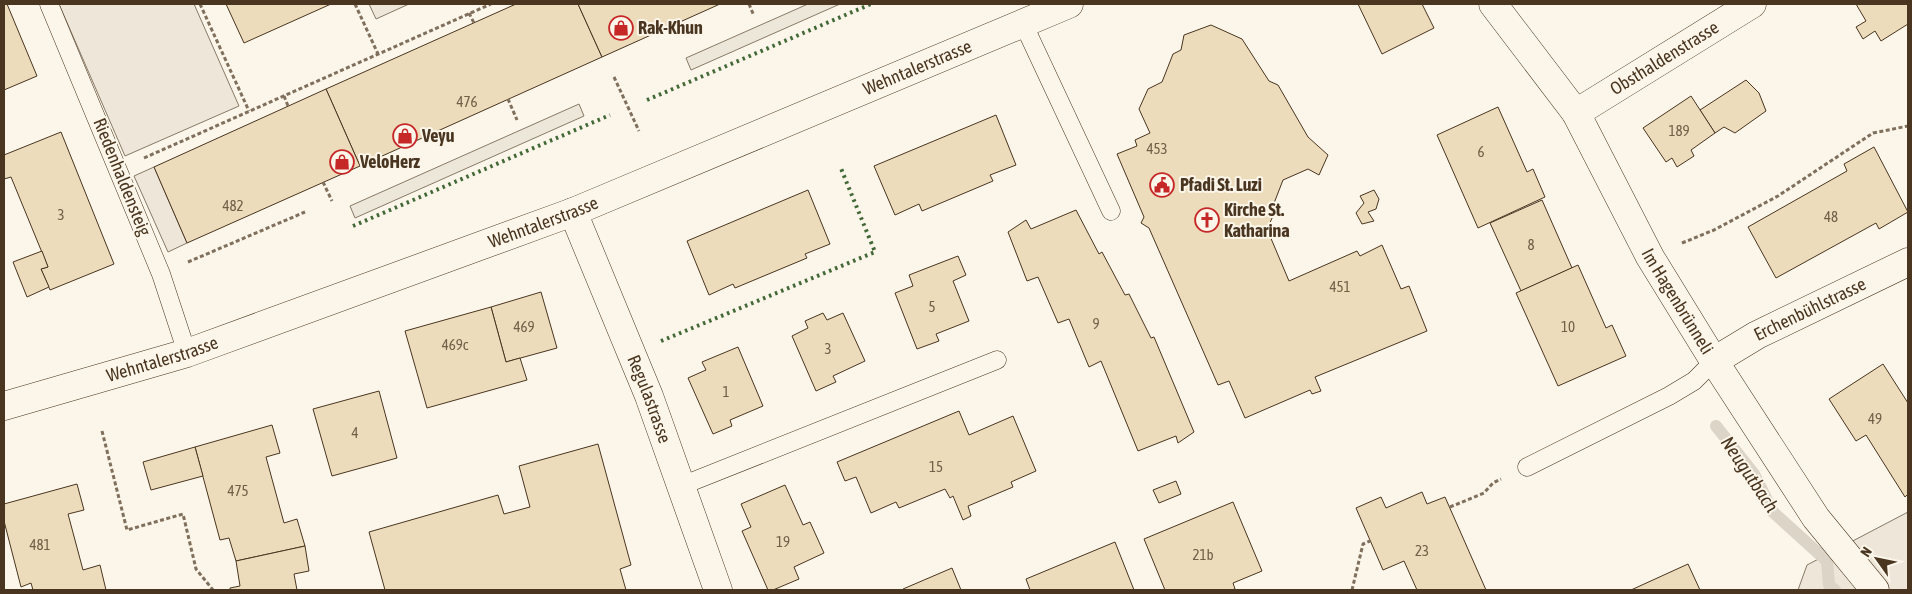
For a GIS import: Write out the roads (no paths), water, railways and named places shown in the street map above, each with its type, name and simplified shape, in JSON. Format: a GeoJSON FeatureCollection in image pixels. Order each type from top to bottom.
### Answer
{"type":"FeatureCollection","features":[{"type":"Feature","properties":{"kind":"street","name":"Wehntalerstrasse"},"geometry":{"type":"LineString","coordinates":[[4,406],[187,353],[573,212],[1069,4]]}},
{"type":"Feature","properties":{"kind":"street","name":"Im Hagenbrünneli"},"geometry":{"type":"LineString","coordinates":[[1493,4],[1576,113],[1650,257],[1816,518],[1875,590]]}},
{"type":"Feature","properties":{"kind":"street","name":"Obsthaldenstrasse"},"geometry":{"type":"LineString","coordinates":[[1576,113],[1752,4]]}},
{"type":"Feature","properties":{"kind":"street","name":"Regulastrasse"},"geometry":{"type":"LineString","coordinates":[[573,212],[649,396],[718,590]]}},
{"type":"Feature","properties":{"kind":"street","name":"Erchenbühlstrasse"},"geometry":{"type":"LineString","coordinates":[[1714,360],[1757,335],[1908,262]]}},
{"type":"Feature","properties":{"kind":"lane","name":"Riedenhaldensteig"},"geometry":{"type":"LineString","coordinates":[[49,4],[161,274],[187,353]]}},
{"type":"Feature","properties":{"kind":"lane"},"geometry":{"type":"LineString","coordinates":[[1024,23],[1111,211]]}},
{"type":"Feature","properties":{"kind":"lane"},"geometry":{"type":"LineString","coordinates":[[681,486],[997,360]]}},
{"type":"Feature","properties":{"kind":"lane"},"geometry":{"type":"LineString","coordinates":[[1527,467],[1669,396],[1694,381],[1714,360]]}},
{"type":"Feature","properties":{"kind":"waterway","name":"Neugutbach"},"geometry":{"type":"LineString","coordinates":[[1716,426],[1754,474],[1773,512],[1827,561],[1829,585],[1835,590]]}},
{"type":"Feature","properties":{"kind":"place","name":"Rak-Khun"},"geometry":{"type":"Point","coordinates":[621,28]}},
{"type":"Feature","properties":{"kind":"place","name":"Veyu"},"geometry":{"type":"Point","coordinates":[405,136]}},
{"type":"Feature","properties":{"kind":"place","name":"VeloHerz"},"geometry":{"type":"Point","coordinates":[342,162]}},
{"type":"Feature","properties":{"kind":"place","name":"Pfadi St. Luzi"},"geometry":{"type":"Point","coordinates":[1162,185]}},
{"type":"Feature","properties":{"kind":"place","name":"Kirche St. Katharina"},"geometry":{"type":"Point","coordinates":[1207,220]}}]}
